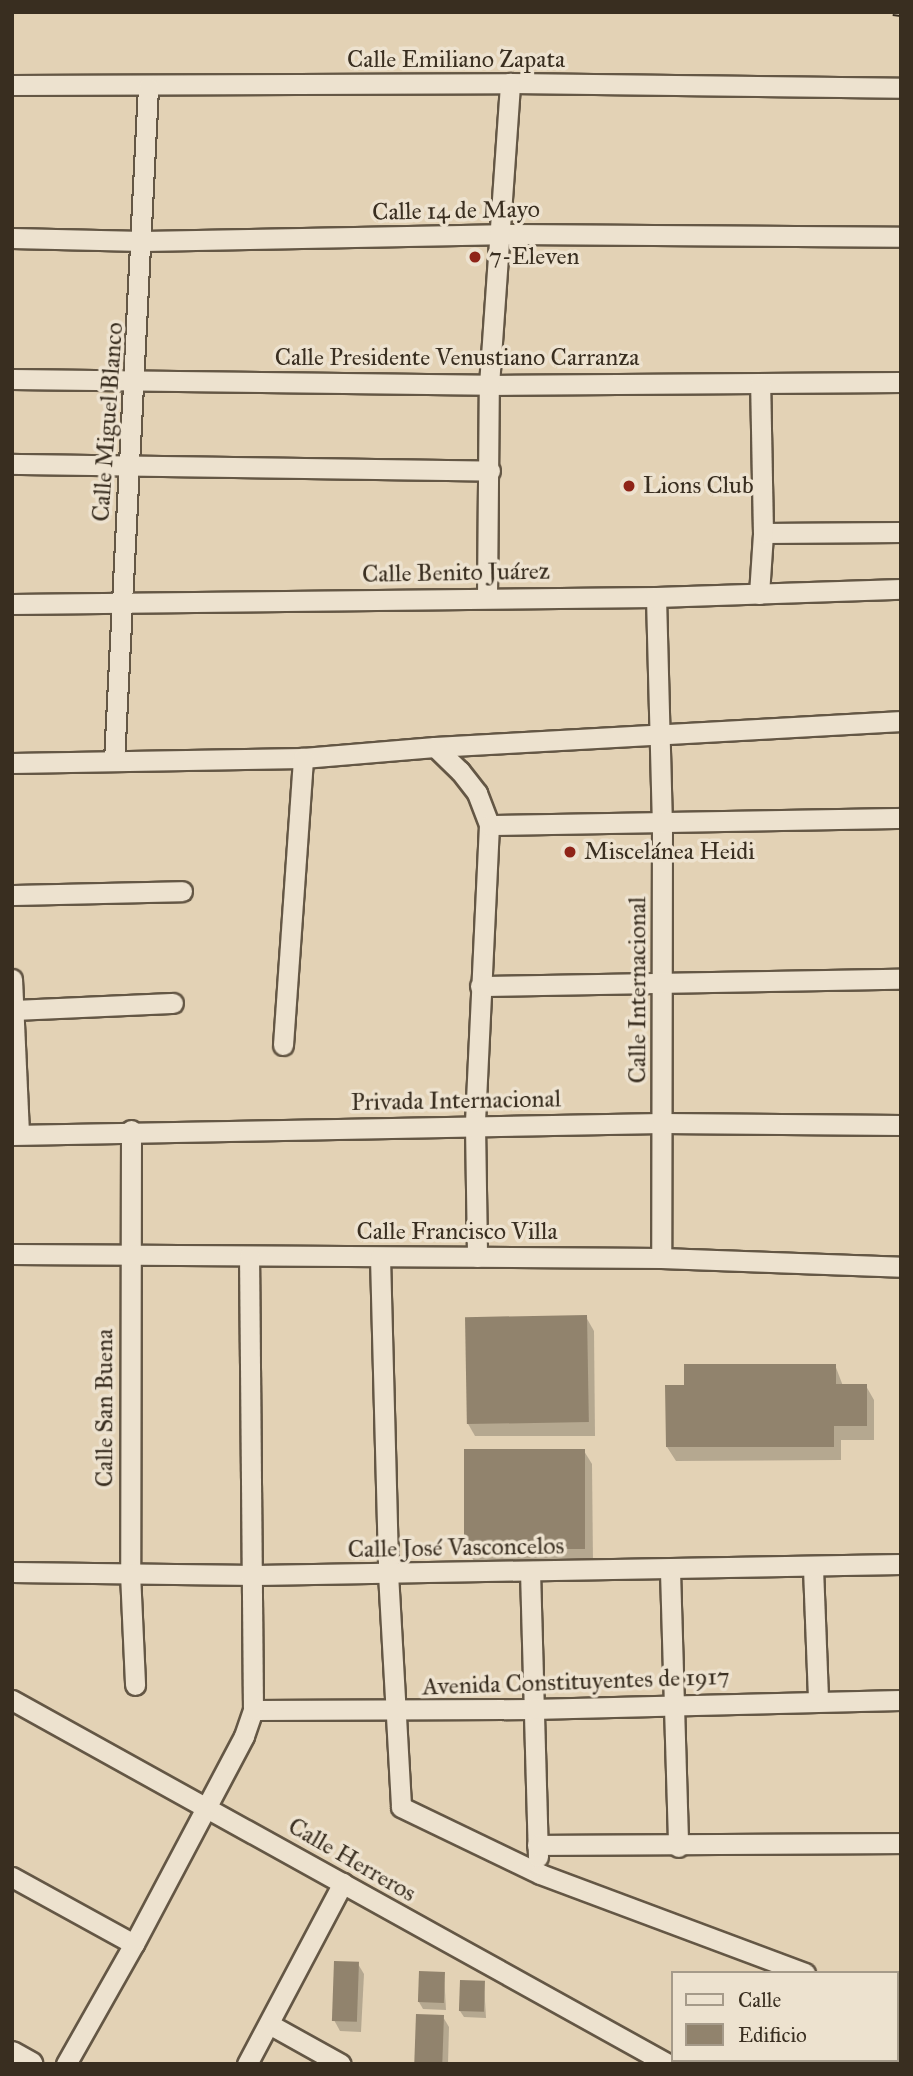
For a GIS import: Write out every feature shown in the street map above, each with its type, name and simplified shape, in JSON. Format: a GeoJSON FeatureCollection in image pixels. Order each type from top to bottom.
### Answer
{"type":"FeatureCollection","features":[{"type":"Feature","properties":{"kind":"street","name":"Calle Emiliano Zapata"},"geometry":{"type":"LineString","coordinates":[[12,85],[148,87],[510,83],[901,88]]}},
{"type":"Feature","properties":{"kind":"street"},"geometry":{"type":"LineString","coordinates":[[487,597],[489,385],[510,83]]}},
{"type":"Feature","properties":{"kind":"street","name":"Calle Miguel Blanco"},"geometry":{"type":"LineString","coordinates":[[114,761],[119,603],[136,381],[148,87]]}},
{"type":"Feature","properties":{"kind":"street","name":"Calle 14 de Mayo"},"geometry":{"type":"LineString","coordinates":[[12,238],[143,241],[500,234],[901,237]]}},
{"type":"Feature","properties":{"kind":"street","name":"Calle Presidente Venustiano Carranza"},"geometry":{"type":"LineString","coordinates":[[12,379],[489,385],[901,382]]}},
{"type":"Feature","properties":{"kind":"street"},"geometry":{"type":"LineString","coordinates":[[759,594],[763,533],[760,383]]}},
{"type":"Feature","properties":{"kind":"street"},"geometry":{"type":"LineString","coordinates":[[12,464],[130,463],[490,471]]}},
{"type":"Feature","properties":{"kind":"street"},"geometry":{"type":"LineString","coordinates":[[763,533],[901,532]]}},
{"type":"Feature","properties":{"kind":"street","name":"Calle Benito Juárez"},"geometry":{"type":"LineString","coordinates":[[12,604],[656,597],[901,589]]}},
{"type":"Feature","properties":{"kind":"street","name":"Calle Internacional"},"geometry":{"type":"LineString","coordinates":[[656,597],[662,822],[661,1258]]}},
{"type":"Feature","properties":{"kind":"street"},"geometry":{"type":"LineString","coordinates":[[12,763],[303,758],[435,747],[901,721]]}},
{"type":"Feature","properties":{"kind":"street"},"geometry":{"type":"LineString","coordinates":[[435,747],[477,793],[489,825],[475,1125],[477,1257]]}},
{"type":"Feature","properties":{"kind":"street"},"geometry":{"type":"LineString","coordinates":[[283,1045],[303,758]]}},
{"type":"Feature","properties":{"kind":"street"},"geometry":{"type":"LineString","coordinates":[[489,825],[901,818]]}},
{"type":"Feature","properties":{"kind":"street"},"geometry":{"type":"LineString","coordinates":[[12,895],[182,891]]}},
{"type":"Feature","properties":{"kind":"street"},"geometry":{"type":"LineString","coordinates":[[12,979],[15,1135]]}},
{"type":"Feature","properties":{"kind":"street"},"geometry":{"type":"LineString","coordinates":[[480,986],[901,979]]}},
{"type":"Feature","properties":{"kind":"street"},"geometry":{"type":"LineString","coordinates":[[13,1010],[173,1003]]}},
{"type":"Feature","properties":{"kind":"street","name":"Privada Internacional"},"geometry":{"type":"LineString","coordinates":[[15,1135],[131,1130],[475,1125],[901,1125]]}},
{"type":"Feature","properties":{"kind":"street","name":"Calle San Buena"},"geometry":{"type":"LineString","coordinates":[[131,1130],[130,1573],[135,1685]]}},
{"type":"Feature","properties":{"kind":"street","name":"Calle Francisco Villa"},"geometry":{"type":"LineString","coordinates":[[12,1254],[661,1258],[901,1267]]}},
{"type":"Feature","properties":{"kind":"street"},"geometry":{"type":"LineString","coordinates":[[66,2064],[134,1944],[244,1736],[253,1710],[256,1575],[249,1256]]}},
{"type":"Feature","properties":{"kind":"street"},"geometry":{"type":"LineString","coordinates":[[380,1257],[387,1573],[401,1807],[540,1874],[800,1971]]}},
{"type":"Feature","properties":{"kind":"street","name":"Calle José Vasconcelos"},"geometry":{"type":"LineString","coordinates":[[12,1572],[256,1575],[670,1571],[901,1564]]}},
{"type":"Feature","properties":{"kind":"street"},"geometry":{"type":"LineString","coordinates":[[813,1568],[818,1700]]}},
{"type":"Feature","properties":{"kind":"street"},"geometry":{"type":"LineString","coordinates":[[530,1571],[531,1709],[540,1874]]}},
{"type":"Feature","properties":{"kind":"street"},"geometry":{"type":"LineString","coordinates":[[670,1571],[678,1847]]}},
{"type":"Feature","properties":{"kind":"street","name":"Calle Herreros"},"geometry":{"type":"LineString","coordinates":[[12,1699],[668,2064]]}},
{"type":"Feature","properties":{"kind":"street","name":"Avenida Constituyentes de 1917"},"geometry":{"type":"LineString","coordinates":[[253,1710],[531,1709],[674,1703],[901,1700]]}},
{"type":"Feature","properties":{"kind":"street"},"geometry":{"type":"LineString","coordinates":[[537,1844],[678,1847],[901,1843]]}},
{"type":"Feature","properties":{"kind":"street"},"geometry":{"type":"LineString","coordinates":[[12,1877],[134,1944]]}},
{"type":"Feature","properties":{"kind":"street"},"geometry":{"type":"LineString","coordinates":[[247,2064],[343,1883]]}},
{"type":"Feature","properties":{"kind":"street"},"geometry":{"type":"LineString","coordinates":[[269,2024],[341,2064]]}},
{"type":"Feature","properties":{"kind":"street"},"geometry":{"type":"LineString","coordinates":[[12,2054],[30,2064]]}},
{"type":"Feature","properties":{"kind":"building"},"geometry":{"type":"Polygon","coordinates":[[[587,1315],[589,1422],[467,1424],[465,1317],[587,1315]]]}},
{"type":"Feature","properties":{"kind":"building"},"geometry":{"type":"Polygon","coordinates":[[[684,1364],[836,1364],[836,1384],[867,1384],[867,1426],[834,1426],[834,1447],[666,1447],[665,1385],[684,1385],[684,1364]]]}},
{"type":"Feature","properties":{"kind":"building"},"geometry":{"type":"Polygon","coordinates":[[[464,1449],[585,1449],[585,1549],[464,1549],[464,1449]]]}},
{"type":"Feature","properties":{"kind":"building"},"geometry":{"type":"Polygon","coordinates":[[[334,1961],[359,1962],[357,2022],[332,2021],[334,1961]]]}},
{"type":"Feature","properties":{"kind":"building"},"geometry":{"type":"Polygon","coordinates":[[[419,1971],[445,1972],[444,2003],[418,2002],[419,1971]]]}},
{"type":"Feature","properties":{"kind":"building"},"geometry":{"type":"Polygon","coordinates":[[[460,1980],[485,1981],[484,2012],[459,2011],[460,1980]]]}},
{"type":"Feature","properties":{"kind":"building"},"geometry":{"type":"Polygon","coordinates":[[[416,2014],[444,2015],[442,2064],[414,2064],[416,2014]]]}},
{"type":"Feature","properties":{"kind":"railway"},"geometry":{"type":"LineString","coordinates":[[893,12],[901,13]]}},
{"type":"Feature","properties":{"kind":"place","name":"7-Eleven"},"geometry":{"type":"Point","coordinates":[475,257]}},
{"type":"Feature","properties":{"kind":"place","name":"Lions Club"},"geometry":{"type":"Point","coordinates":[629,486]}},
{"type":"Feature","properties":{"kind":"place","name":"Miscelánea Heidi"},"geometry":{"type":"Point","coordinates":[570,852]}}]}
